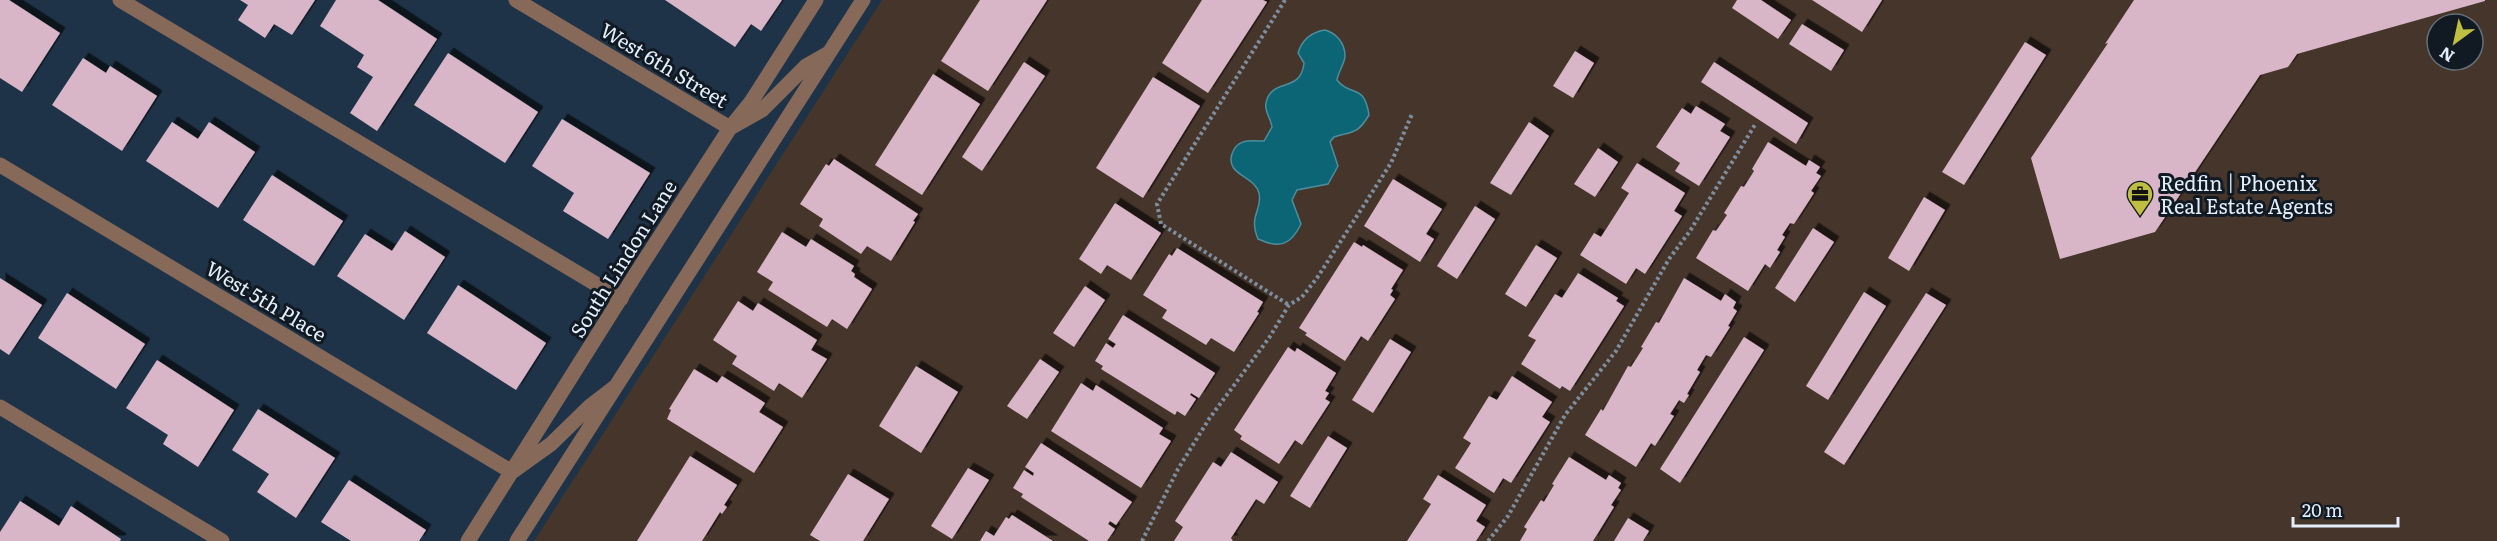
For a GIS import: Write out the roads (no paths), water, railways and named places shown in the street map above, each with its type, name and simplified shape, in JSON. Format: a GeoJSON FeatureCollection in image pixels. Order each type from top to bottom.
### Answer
{"type":"FeatureCollection","features":[{"type":"Feature","properties":{"kind":"street"},"geometry":{"type":"LineString","coordinates":[[120,0],[621,299]]}},
{"type":"Feature","properties":{"kind":"street","name":"West 6th Street"},"geometry":{"type":"LineString","coordinates":[[516,0],[730,128]]}},
{"type":"Feature","properties":{"kind":"street","name":"South Lindon Lane"},"geometry":{"type":"LineString","coordinates":[[468,541],[730,128],[751,102],[816,0]]}},
{"type":"Feature","properties":{"kind":"street"},"geometry":{"type":"LineString","coordinates":[[518,541],[863,0]]}},
{"type":"Feature","properties":{"kind":"street"},"geometry":{"type":"LineString","coordinates":[[730,128],[762,110],[806,66],[828,54]]}},
{"type":"Feature","properties":{"kind":"street","name":"West 5th Place"},"geometry":{"type":"LineString","coordinates":[[0,165],[512,472]]}},
{"type":"Feature","properties":{"kind":"street"},"geometry":{"type":"LineString","coordinates":[[512,472],[551,444],[589,406],[615,387]]}},
{"type":"Feature","properties":{"kind":"street"},"geometry":{"type":"LineString","coordinates":[[0,408],[222,541]]}},
{"type":"Feature","properties":{"kind":"place","name":"Redfin | Phoenix Real Estate Agents"},"geometry":{"type":"Point","coordinates":[2140,217]}}]}
